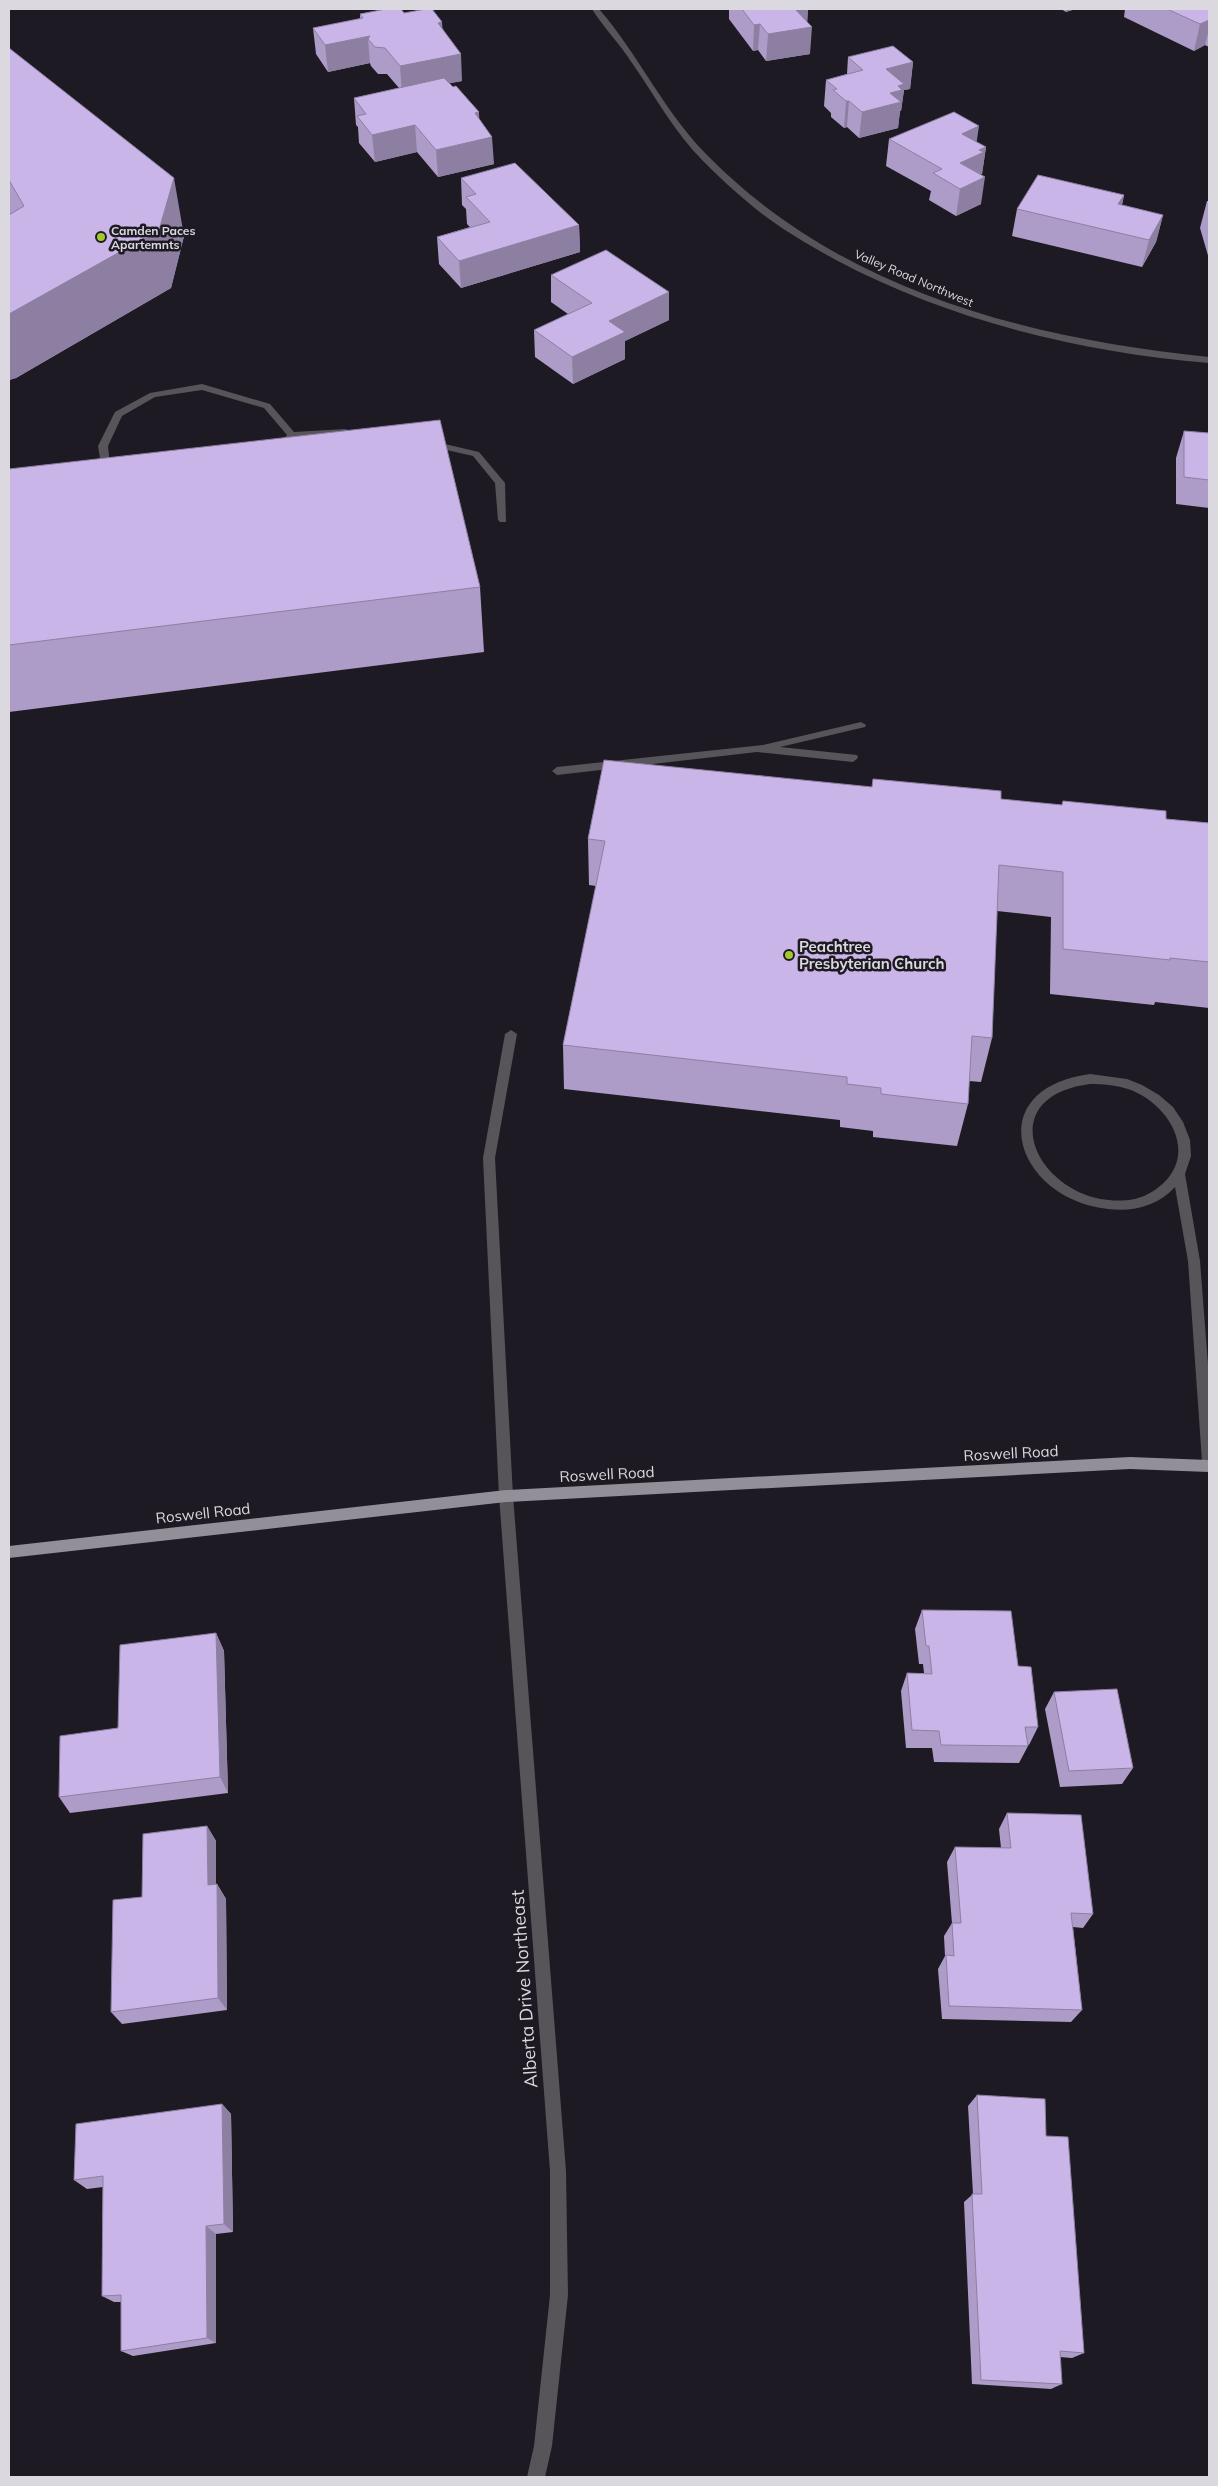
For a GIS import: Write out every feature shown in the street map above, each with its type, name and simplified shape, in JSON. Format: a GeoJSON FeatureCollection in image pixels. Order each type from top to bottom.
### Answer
{"type":"FeatureCollection","features":[{"type":"Feature","properties":{"kind":"main road","name":"Roswell Road"},"geometry":{"type":"LineString","coordinates":[[9,1552],[506,1496],[1130,1463],[1209,1466]]}},
{"type":"Feature","properties":{"kind":"street","name":"Valley Road Northwest"},"geometry":{"type":"LineString","coordinates":[[595,9],[703,156],[730,184],[764,212],[818,247],[882,279],[966,313],[1052,337],[1118,349],[1209,360]]}},
{"type":"Feature","properties":{"kind":"street"},"geometry":{"type":"LineString","coordinates":[[108,486],[103,446],[118,414],[153,395],[202,387],[267,406],[292,435]]}},
{"type":"Feature","properties":{"kind":"street"},"geometry":{"type":"LineString","coordinates":[[274,456],[292,435],[354,432]]}},
{"type":"Feature","properties":{"kind":"street"},"geometry":{"type":"LineString","coordinates":[[419,441],[476,454],[500,483],[503,520]]}},
{"type":"Feature","properties":{"kind":"street"},"geometry":{"type":"LineString","coordinates":[[557,771],[757,748],[861,725]]}},
{"type":"Feature","properties":{"kind":"street"},"geometry":{"type":"LineString","coordinates":[[757,748],[853,758]]}},
{"type":"Feature","properties":{"kind":"street","name":"Alberta Drive Northeast"},"geometry":{"type":"LineString","coordinates":[[511,1034],[489,1158],[506,1496],[558,2171],[559,2296],[543,2446],[536,2477]]}},
{"type":"Feature","properties":{"kind":"street"},"geometry":{"type":"LineString","coordinates":[[1179,1175],[1166,1190],[1146,1201],[1122,1206],[1096,1203],[1072,1195],[1051,1182],[1035,1164],[1027,1144],[1026,1125],[1033,1107],[1048,1092],[1067,1083],[1090,1079],[1106,1080],[1138,1088],[1158,1101],[1174,1117],[1184,1136],[1185,1156],[1179,1175],[1194,1261],[1209,1461]]}},
{"type":"Feature","properties":{"kind":"building"},"geometry":{"type":"Polygon","coordinates":[[[386,9],[401,9],[404,13],[432,9],[442,22],[438,23],[461,54],[400,66],[385,48],[375,47],[368,39],[370,36],[325,45],[313,28],[363,18],[360,14],[386,9]]]}},
{"type":"Feature","properties":{"kind":"building"},"geometry":{"type":"Polygon","coordinates":[[[742,9],[795,9],[812,27],[768,34],[760,24],[754,25],[742,9]]]}},
{"type":"Feature","properties":{"kind":"building"},"geometry":{"type":"Polygon","coordinates":[[[1167,9],[1209,9],[1209,20],[1200,24],[1167,9]]]}},
{"type":"Feature","properties":{"kind":"building"},"geometry":{"type":"Polygon","coordinates":[[[893,46],[913,62],[886,69],[904,84],[898,86],[902,90],[890,93],[901,102],[862,112],[833,90],[837,89],[826,80],[863,70],[848,57],[893,46]]]}},
{"type":"Feature","properties":{"kind":"building"},"geometry":{"type":"Polygon","coordinates":[[[9,48],[174,178],[159,230],[9,314],[9,215],[24,206],[9,180],[9,48]]]}},
{"type":"Feature","properties":{"kind":"building"},"geometry":{"type":"Polygon","coordinates":[[[444,78],[453,87],[456,86],[479,112],[475,113],[492,137],[436,150],[415,125],[372,135],[357,116],[366,114],[354,98],[444,78]]]}},
{"type":"Feature","properties":{"kind":"building"},"geometry":{"type":"Polygon","coordinates":[[[954,112],[979,126],[962,134],[986,147],[979,150],[984,152],[960,163],[985,177],[960,189],[933,173],[942,169],[889,139],[954,112]]]}},
{"type":"Feature","properties":{"kind":"building"},"geometry":{"type":"Polygon","coordinates":[[[515,163],[579,225],[459,261],[437,237],[490,222],[466,197],[476,194],[461,178],[515,163]]]}},
{"type":"Feature","properties":{"kind":"building"},"geometry":{"type":"Polygon","coordinates":[[[1038,175],[1124,195],[1118,204],[1163,215],[1149,240],[1017,209],[1038,175]]]}},
{"type":"Feature","properties":{"kind":"building"},"geometry":{"type":"Polygon","coordinates":[[[606,250],[669,292],[609,321],[625,332],[572,357],[534,330],[592,303],[551,275],[606,250]]]}},
{"type":"Feature","properties":{"kind":"building"},"geometry":{"type":"Polygon","coordinates":[[[440,420],[480,587],[9,645],[9,469],[440,420]]]}},
{"type":"Feature","properties":{"kind":"building"},"geometry":{"type":"Polygon","coordinates":[[[1184,431],[1209,433],[1209,480],[1184,477],[1184,431]]]}},
{"type":"Feature","properties":{"kind":"building","name":"Peachtree Presbyterian Church"},"geometry":{"type":"Polygon","coordinates":[[[604,760],[872,787],[873,779],[1001,791],[1001,799],[1062,805],[1063,801],[1166,811],[1166,819],[1209,823],[1209,962],[1063,949],[1063,872],[999,865],[992,1038],[972,1036],[968,1104],[881,1094],[881,1088],[847,1084],[847,1077],[563,1045],[605,841],[588,839],[604,760]]]}},
{"type":"Feature","properties":{"kind":"building"},"geometry":{"type":"Polygon","coordinates":[[[922,1610],[1011,1611],[1018,1666],[1031,1667],[1038,1727],[1025,1727],[1028,1746],[941,1745],[939,1731],[912,1730],[907,1673],[932,1674],[929,1646],[926,1646],[922,1610]]]}},
{"type":"Feature","properties":{"kind":"building"},"geometry":{"type":"Polygon","coordinates":[[[216,1633],[220,1777],[59,1797],[60,1736],[118,1728],[120,1645],[216,1633]]]}},
{"type":"Feature","properties":{"kind":"building"},"geometry":{"type":"Polygon","coordinates":[[[1117,1689],[1133,1768],[1069,1771],[1054,1692],[1117,1689]]]}},
{"type":"Feature","properties":{"kind":"building"},"geometry":{"type":"Polygon","coordinates":[[[1007,1813],[1081,1815],[1093,1914],[1071,1913],[1082,2010],[949,2006],[946,1955],[954,1956],[952,1923],[961,1923],[955,1847],[1011,1848],[1007,1813]]]}},
{"type":"Feature","properties":{"kind":"building"},"geometry":{"type":"Polygon","coordinates":[[[207,1826],[208,1885],[217,1884],[218,1998],[111,2012],[113,1900],[142,1897],[143,1834],[207,1826]]]}},
{"type":"Feature","properties":{"kind":"building"},"geometry":{"type":"Polygon","coordinates":[[[977,2095],[1045,2099],[1046,2136],[1068,2137],[1084,2353],[1060,2351],[1062,2384],[981,2380],[972,2194],[982,2194],[977,2095]]]}},
{"type":"Feature","properties":{"kind":"building"},"geometry":{"type":"Polygon","coordinates":[[[222,2104],[224,2224],[206,2226],[207,2338],[121,2351],[121,2295],[102,2296],[103,2176],[74,2180],[76,2124],[222,2104]]]}},
{"type":"Feature","properties":{"kind":"place","name":"Camden Paces Apartemnts"},"geometry":{"type":"Point","coordinates":[101,237]}},
{"type":"Feature","properties":{"kind":"place","name":"Peachtree Presbyterian Church"},"geometry":{"type":"Point","coordinates":[789,955]}}]}
